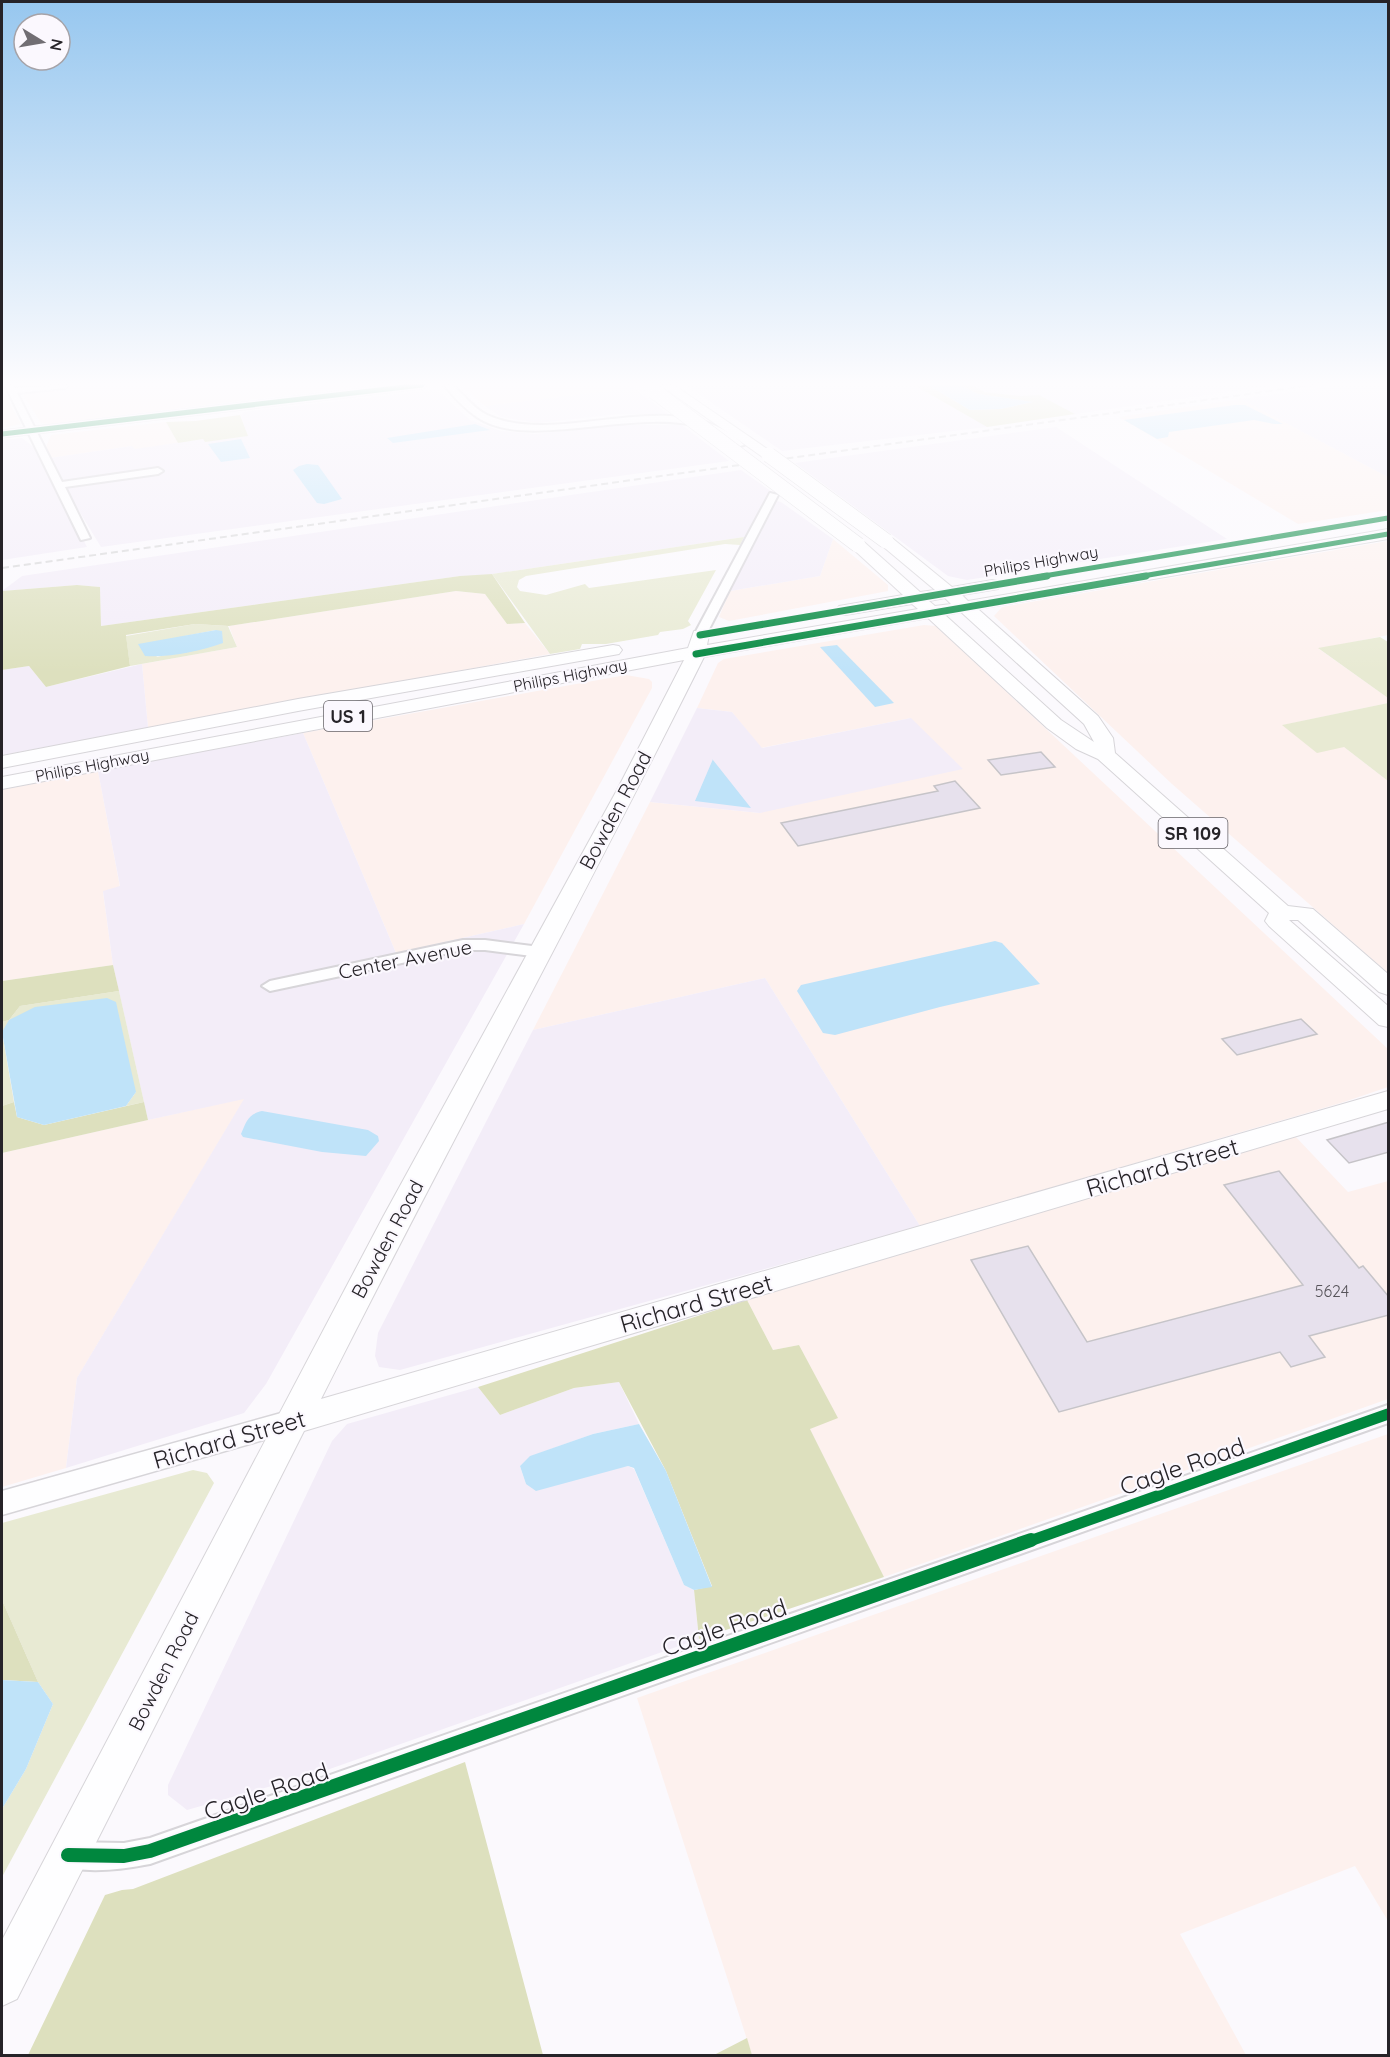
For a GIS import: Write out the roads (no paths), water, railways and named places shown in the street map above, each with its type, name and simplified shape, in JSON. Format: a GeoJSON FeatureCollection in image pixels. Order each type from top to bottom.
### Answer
{"type":"FeatureCollection","features":[{"type":"Feature","properties":{"kind":"main road","name":"SR 109"},"geometry":{"type":"LineString","coordinates":[[777,481],[858,545],[1054,724],[1083,745],[1105,755],[1281,912],[1277,921],[1389,1019]]}},
{"type":"Feature","properties":{"kind":"main road","name":"SR 109"},"geometry":{"type":"LineString","coordinates":[[804,481],[886,541],[948,592],[1090,720],[1102,738],[1105,755]]}},
{"type":"Feature","properties":{"kind":"main road","name":"Philips Highway"},"geometry":{"type":"LineString","coordinates":[[2,762],[196,734],[623,665],[698,644],[916,598],[1389,518]]}},
{"type":"Feature","properties":{"kind":"main road","name":"Philips Highway"},"geometry":{"type":"LineString","coordinates":[[698,644],[933,613],[1389,534]]}},
{"type":"Feature","properties":{"kind":"main road","name":"Bowden Road"},"geometry":{"type":"LineString","coordinates":[[2,1984],[292,1421],[540,952],[698,644]]}},
{"type":"Feature","properties":{"kind":"main road","name":"Philips Highway"},"geometry":{"type":"LineString","coordinates":[[2,783],[196,734]]}},
{"type":"Feature","properties":{"kind":"main road"},"geometry":{"type":"LineString","coordinates":[[1281,912],[1305,914],[1389,987]]}},
{"type":"Feature","properties":{"kind":"main road","name":"Richard Street"},"geometry":{"type":"LineString","coordinates":[[292,1421],[1389,1100]]}},
{"type":"Feature","properties":{"kind":"street"},"geometry":{"type":"LineString","coordinates":[[56,481],[85,538]]}},
{"type":"Feature","properties":{"kind":"street"},"geometry":{"type":"LineString","coordinates":[[58,485],[87,481]]}},
{"type":"Feature","properties":{"kind":"street","name":"Bowden Road"},"geometry":{"type":"LineString","coordinates":[[698,644],[773,495]]}},
{"type":"Feature","properties":{"kind":"street","name":"Center Avenue"},"geometry":{"type":"LineString","coordinates":[[270,986],[463,945],[485,945],[540,952]]}},
{"type":"Feature","properties":{"kind":"street","name":"Cagle Road"},"geometry":{"type":"LineString","coordinates":[[68,1855],[124,1856],[150,1851],[309,1797],[684,1662],[1389,1414]]}},
{"type":"Feature","properties":{"kind":"street","name":"Richard Street"},"geometry":{"type":"LineString","coordinates":[[2,1503],[292,1421]]}},
{"type":"Feature","properties":{"kind":"water"},"geometry":{"type":"Polygon","coordinates":[[[301,481],[329,481],[342,499],[324,504],[317,503],[301,481]]]}},
{"type":"Feature","properties":{"kind":"water"},"geometry":{"type":"Polygon","coordinates":[[[216,630],[222,631],[223,643],[184,653],[145,656],[138,644],[216,630]]]}},
{"type":"Feature","properties":{"kind":"water"},"geometry":{"type":"Polygon","coordinates":[[[837,645],[894,703],[875,707],[820,647],[837,645]]]}},
{"type":"Feature","properties":{"kind":"water"},"geometry":{"type":"Polygon","coordinates":[[[713,760],[751,808],[695,801],[713,760]]]}},
{"type":"Feature","properties":{"kind":"water"},"geometry":{"type":"Polygon","coordinates":[[[995,941],[1002,943],[1040,984],[940,1007],[835,1035],[823,1033],[797,991],[801,985],[995,941]]]}},
{"type":"Feature","properties":{"kind":"water"},"geometry":{"type":"Polygon","coordinates":[[[107,998],[116,1002],[136,1092],[126,1106],[44,1125],[17,1117],[2,1032],[9,1020],[35,1007],[107,998]]]}},
{"type":"Feature","properties":{"kind":"water"},"geometry":{"type":"Polygon","coordinates":[[[262,1111],[368,1130],[378,1136],[379,1141],[366,1156],[322,1152],[243,1137],[241,1134],[248,1119],[262,1111]]]}},
{"type":"Feature","properties":{"kind":"water"},"geometry":{"type":"Polygon","coordinates":[[[639,1424],[666,1471],[712,1587],[694,1590],[684,1585],[634,1468],[628,1466],[536,1491],[526,1484],[520,1466],[530,1456],[593,1434],[639,1424]]]}},
{"type":"Feature","properties":{"kind":"water"},"geometry":{"type":"Polygon","coordinates":[[[2,1680],[38,1682],[53,1704],[26,1769],[2,1809],[2,1680]]]}},
{"type":"Feature","properties":{"kind":"railway"},"geometry":{"type":"LineString","coordinates":[[2,568],[625,481]]}}]}
